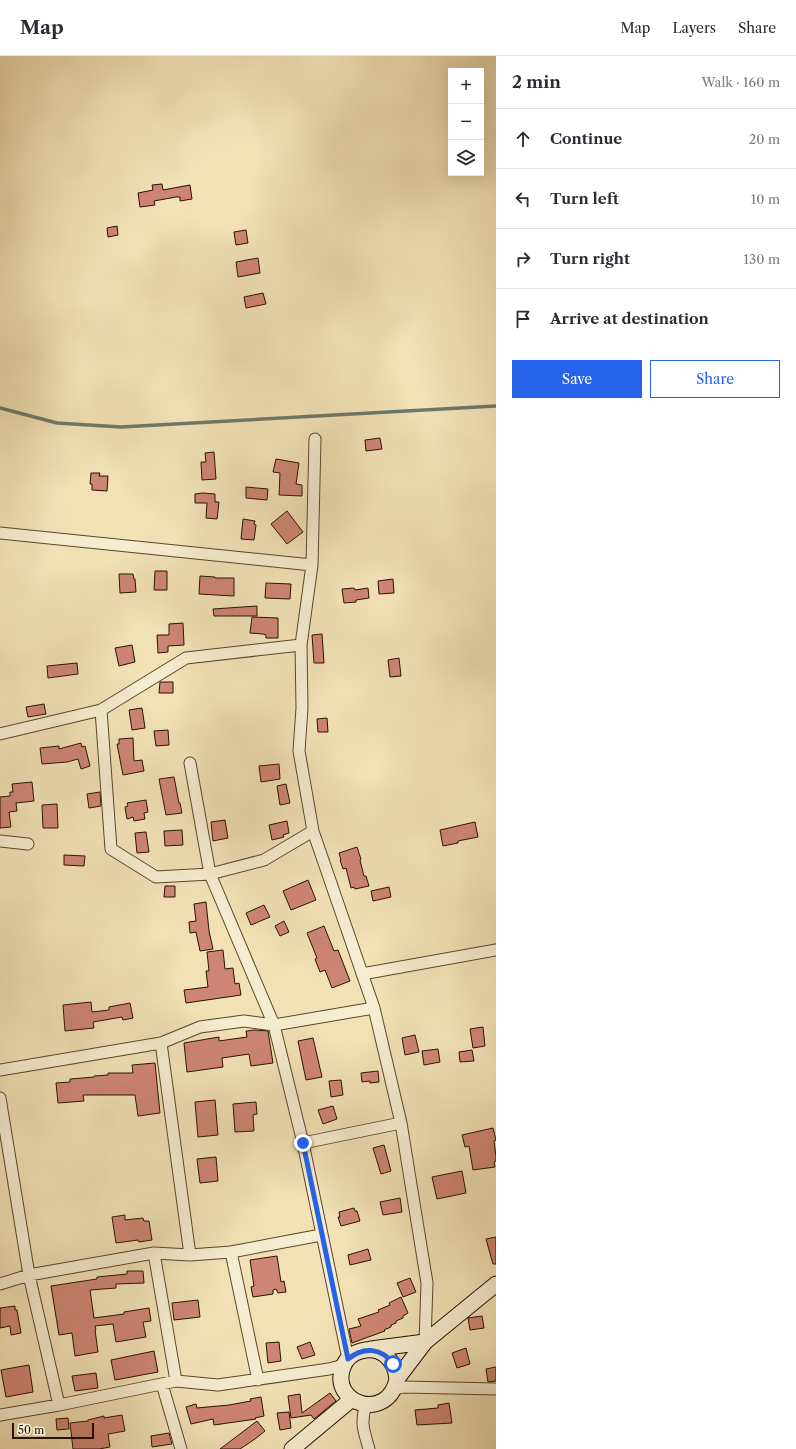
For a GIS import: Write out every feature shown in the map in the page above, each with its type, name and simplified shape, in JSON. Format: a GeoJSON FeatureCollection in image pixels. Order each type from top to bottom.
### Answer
{"type":"FeatureCollection","features":[{"type":"Feature","properties":{"kind":"street"},"geometry":{"type":"LineString","coordinates":[[315,439],[312,564],[302,645],[302,708],[298,751],[313,831],[374,1008],[401,1122],[427,1283],[425,1342]]}},
{"type":"Feature","properties":{"kind":"street"},"geometry":{"type":"LineString","coordinates":[[0,533],[312,564]]}},
{"type":"Feature","properties":{"kind":"street"},"geometry":{"type":"LineString","coordinates":[[0,734],[101,710],[186,658],[302,645]]}},
{"type":"Feature","properties":{"kind":"street"},"geometry":{"type":"LineString","coordinates":[[101,710],[111,848],[156,877],[210,874],[264,860],[313,831]]}},
{"type":"Feature","properties":{"kind":"street"},"geometry":{"type":"LineString","coordinates":[[190,764],[210,874],[274,1024],[303,1143],[346,1362],[342,1372],[343,1387],[359,1402],[363,1429],[369,1449]]}},
{"type":"Feature","properties":{"kind":"street"},"geometry":{"type":"LineString","coordinates":[[0,841],[28,844]]}},
{"type":"Feature","properties":{"kind":"street"},"geometry":{"type":"LineString","coordinates":[[362,974],[496,950]]}},
{"type":"Feature","properties":{"kind":"street"},"geometry":{"type":"LineString","coordinates":[[0,1070],[161,1043],[200,1027],[244,1021],[274,1024],[374,1008]]}},
{"type":"Feature","properties":{"kind":"street"},"geometry":{"type":"LineString","coordinates":[[161,1043],[190,1255]]}},
{"type":"Feature","properties":{"kind":"street"},"geometry":{"type":"LineString","coordinates":[[0,1098],[30,1275],[59,1406]]}},
{"type":"Feature","properties":{"kind":"street"},"geometry":{"type":"LineString","coordinates":[[303,1143],[401,1122]]}},
{"type":"Feature","properties":{"kind":"street"},"geometry":{"type":"LineString","coordinates":[[0,1284],[30,1275],[154,1253],[190,1255],[232,1252],[321,1235]]}},
{"type":"Feature","properties":{"kind":"street"},"geometry":{"type":"LineString","coordinates":[[232,1252],[258,1380]]}},
{"type":"Feature","properties":{"kind":"street"},"geometry":{"type":"LineString","coordinates":[[154,1253],[176,1381]]}},
{"type":"Feature","properties":{"kind":"street"},"geometry":{"type":"LineString","coordinates":[[292,1449],[359,1402],[380,1402],[387,1398],[395,1384],[425,1342],[496,1284]]}},
{"type":"Feature","properties":{"kind":"street"},"geometry":{"type":"LineString","coordinates":[[0,1415],[59,1406],[176,1381],[218,1385],[329,1369],[346,1362],[354,1354],[368,1350],[425,1342]]}},
{"type":"Feature","properties":{"kind":"street"},"geometry":{"type":"LineString","coordinates":[[368,1350],[376,1350],[389,1358],[396,1371],[395,1384]]}},
{"type":"Feature","properties":{"kind":"street"},"geometry":{"type":"LineString","coordinates":[[162,1384],[181,1449]]}},
{"type":"Feature","properties":{"kind":"street"},"geometry":{"type":"LineString","coordinates":[[395,1384],[404,1387],[496,1389]]}},
{"type":"Feature","properties":{"kind":"building"},"geometry":{"type":"Polygon","coordinates":[[[162,184],[163,190],[190,185],[192,199],[180,201],[180,197],[176,197],[154,201],[155,205],[140,207],[138,193],[153,190],[152,185],[162,184]]]}},
{"type":"Feature","properties":{"kind":"building"},"geometry":{"type":"Polygon","coordinates":[[[117,226],[118,235],[108,237],[107,228],[117,226]]]}},
{"type":"Feature","properties":{"kind":"building"},"geometry":{"type":"Polygon","coordinates":[[[246,230],[248,243],[236,245],[234,232],[246,230]]]}},
{"type":"Feature","properties":{"kind":"building"},"geometry":{"type":"Polygon","coordinates":[[[258,258],[260,273],[238,277],[236,262],[258,258]]]}},
{"type":"Feature","properties":{"kind":"building"},"geometry":{"type":"Polygon","coordinates":[[[263,293],[266,304],[246,308],[244,297],[263,293]]]}},
{"type":"Feature","properties":{"kind":"building"},"geometry":{"type":"Polygon","coordinates":[[[380,438],[382,449],[366,451],[365,440],[380,438]]]}},
{"type":"Feature","properties":{"kind":"building"},"geometry":{"type":"Polygon","coordinates":[[[214,452],[216,479],[202,480],[201,462],[206,462],[205,453],[214,452]]]}},
{"type":"Feature","properties":{"kind":"building"},"geometry":{"type":"Polygon","coordinates":[[[276,459],[299,463],[296,484],[302,485],[302,496],[279,495],[280,473],[273,472],[276,459]]]}},
{"type":"Feature","properties":{"kind":"building"},"geometry":{"type":"Polygon","coordinates":[[[91,473],[100,473],[99,476],[108,476],[107,491],[92,490],[92,484],[90,484],[91,473]]]}},
{"type":"Feature","properties":{"kind":"building"},"geometry":{"type":"Polygon","coordinates":[[[246,487],[268,489],[267,500],[246,498],[246,487]]]}},
{"type":"Feature","properties":{"kind":"building"},"geometry":{"type":"Polygon","coordinates":[[[195,494],[215,494],[215,502],[219,502],[217,519],[206,518],[207,503],[195,503],[195,494]]]}},
{"type":"Feature","properties":{"kind":"building"},"geometry":{"type":"Polygon","coordinates":[[[287,511],[303,532],[287,544],[271,524],[287,511]]]}},
{"type":"Feature","properties":{"kind":"building"},"geometry":{"type":"Polygon","coordinates":[[[243,519],[255,521],[254,524],[256,525],[254,540],[241,539],[243,519]]]}},
{"type":"Feature","properties":{"kind":"building"},"geometry":{"type":"Polygon","coordinates":[[[155,571],[167,571],[167,590],[154,590],[155,571]]]}},
{"type":"Feature","properties":{"kind":"building"},"geometry":{"type":"Polygon","coordinates":[[[119,574],[133,574],[136,592],[120,593],[119,574]]]}},
{"type":"Feature","properties":{"kind":"building"},"geometry":{"type":"Polygon","coordinates":[[[200,576],[234,578],[234,596],[199,594],[200,576]]]}},
{"type":"Feature","properties":{"kind":"building"},"geometry":{"type":"Polygon","coordinates":[[[393,579],[394,593],[379,594],[378,581],[393,579]]]}},
{"type":"Feature","properties":{"kind":"building"},"geometry":{"type":"Polygon","coordinates":[[[266,583],[291,584],[290,599],[265,598],[266,583]]]}},
{"type":"Feature","properties":{"kind":"building"},"geometry":{"type":"Polygon","coordinates":[[[354,588],[355,590],[368,588],[369,598],[356,600],[356,602],[344,603],[342,589],[354,588]]]}},
{"type":"Feature","properties":{"kind":"building"},"geometry":{"type":"Polygon","coordinates":[[[257,606],[257,616],[214,616],[213,609],[257,606]]]}},
{"type":"Feature","properties":{"kind":"building"},"geometry":{"type":"Polygon","coordinates":[[[252,617],[278,618],[278,638],[266,638],[266,635],[263,634],[250,633],[252,617]]]}},
{"type":"Feature","properties":{"kind":"building"},"geometry":{"type":"Polygon","coordinates":[[[183,623],[184,645],[168,646],[168,652],[158,653],[157,635],[169,635],[169,624],[183,623]]]}},
{"type":"Feature","properties":{"kind":"building"},"geometry":{"type":"Polygon","coordinates":[[[322,634],[324,663],[314,663],[312,635],[322,634]]]}},
{"type":"Feature","properties":{"kind":"building"},"geometry":{"type":"Polygon","coordinates":[[[132,645],[135,662],[119,666],[115,648],[132,645]]]}},
{"type":"Feature","properties":{"kind":"building"},"geometry":{"type":"Polygon","coordinates":[[[399,658],[401,676],[390,677],[388,660],[399,658]]]}},
{"type":"Feature","properties":{"kind":"building"},"geometry":{"type":"Polygon","coordinates":[[[77,663],[78,674],[48,678],[47,666],[77,663]]]}},
{"type":"Feature","properties":{"kind":"building"},"geometry":{"type":"Polygon","coordinates":[[[160,682],[173,682],[173,693],[159,693],[160,682]]]}},
{"type":"Feature","properties":{"kind":"building"},"geometry":{"type":"Polygon","coordinates":[[[44,704],[46,714],[28,717],[26,707],[44,704]]]}},
{"type":"Feature","properties":{"kind":"building"},"geometry":{"type":"Polygon","coordinates":[[[142,708],[145,728],[132,730],[129,710],[142,708]]]}},
{"type":"Feature","properties":{"kind":"building"},"geometry":{"type":"Polygon","coordinates":[[[327,718],[328,732],[318,732],[317,719],[327,718]]]}},
{"type":"Feature","properties":{"kind":"building"},"geometry":{"type":"Polygon","coordinates":[[[168,730],[169,745],[156,746],[154,731],[168,730]]]}},
{"type":"Feature","properties":{"kind":"building"},"geometry":{"type":"Polygon","coordinates":[[[133,738],[134,761],[142,760],[144,771],[123,775],[117,744],[119,744],[119,739],[133,738]]]}},
{"type":"Feature","properties":{"kind":"building"},"geometry":{"type":"Polygon","coordinates":[[[81,743],[82,747],[85,746],[90,766],[81,769],[78,759],[67,762],[42,764],[40,748],[59,746],[59,749],[81,743]]]}},
{"type":"Feature","properties":{"kind":"building"},"geometry":{"type":"Polygon","coordinates":[[[279,764],[280,779],[261,782],[259,766],[279,764]]]}},
{"type":"Feature","properties":{"kind":"building"},"geometry":{"type":"Polygon","coordinates":[[[174,777],[182,813],[166,815],[159,779],[174,777]]]}},
{"type":"Feature","properties":{"kind":"building"},"geometry":{"type":"Polygon","coordinates":[[[32,782],[34,801],[16,803],[17,811],[9,812],[11,827],[0,828],[0,797],[10,796],[10,792],[13,792],[12,784],[32,782]]]}},
{"type":"Feature","properties":{"kind":"building"},"geometry":{"type":"Polygon","coordinates":[[[286,784],[290,803],[280,805],[277,786],[286,784]]]}},
{"type":"Feature","properties":{"kind":"building"},"geometry":{"type":"Polygon","coordinates":[[[100,792],[101,806],[89,808],[87,794],[100,792]]]}},
{"type":"Feature","properties":{"kind":"building"},"geometry":{"type":"Polygon","coordinates":[[[146,800],[148,812],[144,813],[145,819],[134,821],[133,817],[127,819],[125,807],[128,806],[127,803],[146,800]]]}},
{"type":"Feature","properties":{"kind":"building"},"geometry":{"type":"Polygon","coordinates":[[[57,804],[58,828],[43,828],[42,805],[57,804]]]}},
{"type":"Feature","properties":{"kind":"building"},"geometry":{"type":"Polygon","coordinates":[[[225,820],[228,838],[213,841],[211,822],[225,820]]]}},
{"type":"Feature","properties":{"kind":"building"},"geometry":{"type":"Polygon","coordinates":[[[287,821],[289,833],[283,835],[284,837],[272,840],[269,825],[287,821]]]}},
{"type":"Feature","properties":{"kind":"building"},"geometry":{"type":"Polygon","coordinates":[[[475,822],[478,837],[443,846],[440,830],[475,822]]]}},
{"type":"Feature","properties":{"kind":"building"},"geometry":{"type":"Polygon","coordinates":[[[182,830],[183,845],[165,846],[164,831],[182,830]]]}},
{"type":"Feature","properties":{"kind":"building"},"geometry":{"type":"Polygon","coordinates":[[[146,832],[149,852],[137,853],[135,833],[146,832]]]}},
{"type":"Feature","properties":{"kind":"building"},"geometry":{"type":"Polygon","coordinates":[[[357,847],[364,876],[366,876],[369,886],[355,889],[354,887],[351,888],[346,868],[343,869],[339,853],[357,847]]]}},
{"type":"Feature","properties":{"kind":"building"},"geometry":{"type":"Polygon","coordinates":[[[64,855],[85,856],[84,866],[64,865],[64,855]]]}},
{"type":"Feature","properties":{"kind":"building"},"geometry":{"type":"Polygon","coordinates":[[[308,880],[316,900],[291,910],[283,891],[308,880]]]}},
{"type":"Feature","properties":{"kind":"building"},"geometry":{"type":"Polygon","coordinates":[[[165,886],[175,886],[175,897],[164,897],[165,886]]]}},
{"type":"Feature","properties":{"kind":"building"},"geometry":{"type":"Polygon","coordinates":[[[389,887],[391,897],[373,901],[371,891],[389,887]]]}},
{"type":"Feature","properties":{"kind":"building"},"geometry":{"type":"Polygon","coordinates":[[[206,902],[209,931],[213,949],[200,951],[196,932],[190,933],[189,922],[196,921],[194,904],[206,902]]]}},
{"type":"Feature","properties":{"kind":"building"},"geometry":{"type":"Polygon","coordinates":[[[264,905],[270,917],[251,925],[246,913],[264,905]]]}},
{"type":"Feature","properties":{"kind":"building"},"geometry":{"type":"Polygon","coordinates":[[[284,921],[289,932],[280,936],[275,926],[284,921]]]}},
{"type":"Feature","properties":{"kind":"building"},"geometry":{"type":"Polygon","coordinates":[[[324,926],[334,951],[338,950],[350,981],[332,988],[325,970],[320,972],[315,959],[317,958],[307,933],[324,926]]]}},
{"type":"Feature","properties":{"kind":"building"},"geometry":{"type":"Polygon","coordinates":[[[223,950],[225,969],[233,968],[235,984],[239,983],[241,995],[186,1003],[184,990],[208,987],[206,971],[209,971],[207,952],[223,950]]]}},
{"type":"Feature","properties":{"kind":"building"},"geometry":{"type":"Polygon","coordinates":[[[91,1002],[92,1012],[109,1010],[109,1007],[130,1003],[133,1018],[123,1020],[122,1017],[93,1022],[94,1028],[65,1031],[63,1005],[91,1002]]]}},
{"type":"Feature","properties":{"kind":"building"},"geometry":{"type":"Polygon","coordinates":[[[483,1027],[485,1046],[473,1048],[470,1029],[483,1027]]]}},
{"type":"Feature","properties":{"kind":"building"},"geometry":{"type":"Polygon","coordinates":[[[246,1031],[268,1031],[273,1063],[251,1066],[249,1054],[222,1058],[223,1067],[187,1072],[184,1043],[219,1037],[219,1041],[247,1037],[246,1031]]]}},
{"type":"Feature","properties":{"kind":"building"},"geometry":{"type":"Polygon","coordinates":[[[415,1035],[419,1052],[405,1055],[402,1038],[415,1035]]]}},
{"type":"Feature","properties":{"kind":"building"},"geometry":{"type":"Polygon","coordinates":[[[313,1038],[322,1077],[306,1080],[298,1041],[313,1038]]]}},
{"type":"Feature","properties":{"kind":"building"},"geometry":{"type":"Polygon","coordinates":[[[438,1049],[440,1062],[424,1065],[422,1051],[438,1049]]]}},
{"type":"Feature","properties":{"kind":"building"},"geometry":{"type":"Polygon","coordinates":[[[472,1050],[474,1061],[460,1062],[459,1052],[472,1050]]]}},
{"type":"Feature","properties":{"kind":"building"},"geometry":{"type":"Polygon","coordinates":[[[155,1063],[160,1113],[138,1116],[135,1095],[83,1095],[84,1101],[58,1103],[56,1083],[70,1082],[70,1079],[108,1075],[108,1073],[133,1073],[132,1065],[155,1063]]]}},
{"type":"Feature","properties":{"kind":"building"},"geometry":{"type":"Polygon","coordinates":[[[378,1071],[379,1082],[362,1082],[361,1073],[378,1071]]]}},
{"type":"Feature","properties":{"kind":"building"},"geometry":{"type":"Polygon","coordinates":[[[341,1080],[343,1095],[331,1097],[329,1081],[341,1080]]]}},
{"type":"Feature","properties":{"kind":"building"},"geometry":{"type":"Polygon","coordinates":[[[215,1100],[218,1135],[198,1137],[195,1102],[215,1100]]]}},
{"type":"Feature","properties":{"kind":"building"},"geometry":{"type":"Polygon","coordinates":[[[256,1102],[257,1114],[253,1115],[254,1131],[235,1132],[233,1104],[256,1102]]]}},
{"type":"Feature","properties":{"kind":"building"},"geometry":{"type":"Polygon","coordinates":[[[333,1106],[337,1119],[323,1124],[318,1110],[333,1106]]]}},
{"type":"Feature","properties":{"kind":"building"},"geometry":{"type":"Polygon","coordinates":[[[493,1128],[496,1140],[494,1141],[496,1156],[496,1161],[494,1162],[495,1167],[473,1170],[469,1146],[465,1147],[462,1135],[493,1128]]]}},
{"type":"Feature","properties":{"kind":"building"},"geometry":{"type":"Polygon","coordinates":[[[384,1145],[391,1171],[381,1174],[373,1148],[384,1145]]]}},
{"type":"Feature","properties":{"kind":"building"},"geometry":{"type":"Polygon","coordinates":[[[216,1157],[218,1181],[200,1183],[197,1159],[216,1157]]]}},
{"type":"Feature","properties":{"kind":"building"},"geometry":{"type":"Polygon","coordinates":[[[462,1171],[466,1193],[437,1199],[432,1177],[462,1171]]]}},
{"type":"Feature","properties":{"kind":"building"},"geometry":{"type":"Polygon","coordinates":[[[400,1198],[402,1212],[383,1215],[380,1202],[400,1198]]]}},
{"type":"Feature","properties":{"kind":"building"},"geometry":{"type":"Polygon","coordinates":[[[354,1208],[355,1211],[357,1211],[360,1221],[341,1226],[338,1217],[340,1217],[339,1212],[354,1208]]]}},
{"type":"Feature","properties":{"kind":"building"},"geometry":{"type":"Polygon","coordinates":[[[125,1215],[125,1220],[143,1218],[144,1221],[149,1221],[152,1240],[116,1243],[112,1217],[125,1215]]]}},
{"type":"Feature","properties":{"kind":"building"},"geometry":{"type":"Polygon","coordinates":[[[496,1237],[496,1264],[493,1264],[486,1239],[496,1237]]]}},
{"type":"Feature","properties":{"kind":"building"},"geometry":{"type":"Polygon","coordinates":[[[368,1249],[371,1260],[350,1265],[348,1255],[368,1249]]]}},
{"type":"Feature","properties":{"kind":"building"},"geometry":{"type":"Polygon","coordinates":[[[277,1256],[281,1282],[284,1281],[286,1292],[278,1293],[276,1289],[273,1290],[273,1294],[253,1297],[251,1287],[254,1286],[250,1260],[277,1256]]]}},
{"type":"Feature","properties":{"kind":"building"},"geometry":{"type":"Polygon","coordinates":[[[127,1271],[143,1271],[144,1283],[116,1284],[116,1288],[90,1290],[94,1318],[124,1314],[124,1312],[149,1308],[151,1321],[143,1322],[146,1337],[116,1342],[113,1324],[95,1326],[98,1352],[75,1356],[72,1333],[59,1335],[51,1286],[97,1279],[97,1277],[127,1274],[127,1271]]]}},
{"type":"Feature","properties":{"kind":"building"},"geometry":{"type":"Polygon","coordinates":[[[410,1278],[416,1292],[403,1297],[397,1283],[410,1278]]]}},
{"type":"Feature","properties":{"kind":"building"},"geometry":{"type":"Polygon","coordinates":[[[401,1297],[408,1313],[403,1316],[403,1318],[396,1321],[396,1323],[384,1330],[385,1331],[352,1343],[349,1329],[361,1326],[358,1319],[379,1312],[378,1310],[390,1305],[389,1303],[401,1297]]]}},
{"type":"Feature","properties":{"kind":"building"},"geometry":{"type":"Polygon","coordinates":[[[198,1300],[200,1317],[174,1320],[172,1303],[198,1300]]]}},
{"type":"Feature","properties":{"kind":"building"},"geometry":{"type":"Polygon","coordinates":[[[15,1306],[21,1333],[11,1335],[10,1326],[0,1328],[0,1308],[15,1306]]]}},
{"type":"Feature","properties":{"kind":"building"},"geometry":{"type":"Polygon","coordinates":[[[482,1316],[484,1328],[470,1330],[468,1318],[482,1316]]]}},
{"type":"Feature","properties":{"kind":"building"},"geometry":{"type":"Polygon","coordinates":[[[279,1342],[281,1361],[268,1363],[266,1343],[279,1342]]]}},
{"type":"Feature","properties":{"kind":"building"},"geometry":{"type":"Polygon","coordinates":[[[310,1342],[315,1355],[302,1359],[297,1347],[310,1342]]]}},
{"type":"Feature","properties":{"kind":"building"},"geometry":{"type":"Polygon","coordinates":[[[466,1348],[470,1364],[457,1368],[452,1353],[466,1348]]]}},
{"type":"Feature","properties":{"kind":"building"},"geometry":{"type":"Polygon","coordinates":[[[154,1351],[158,1372],[115,1380],[111,1360],[154,1351]]]}},
{"type":"Feature","properties":{"kind":"building"},"geometry":{"type":"Polygon","coordinates":[[[29,1365],[33,1392],[6,1397],[1,1370],[29,1365]]]}},
{"type":"Feature","properties":{"kind":"building"},"geometry":{"type":"Polygon","coordinates":[[[496,1367],[496,1381],[488,1382],[486,1369],[496,1367]]]}},
{"type":"Feature","properties":{"kind":"building"},"geometry":{"type":"Polygon","coordinates":[[[96,1373],[98,1388],[75,1391],[72,1376],[96,1373]]]}},
{"type":"Feature","properties":{"kind":"building"},"geometry":{"type":"Polygon","coordinates":[[[330,1393],[336,1401],[314,1419],[311,1415],[291,1418],[288,1396],[300,1394],[302,1413],[330,1393]]]}},
{"type":"Feature","properties":{"kind":"building"},"geometry":{"type":"Polygon","coordinates":[[[261,1397],[264,1416],[255,1418],[256,1419],[214,1425],[213,1419],[191,1424],[186,1407],[196,1404],[197,1408],[229,1405],[251,1401],[250,1399],[261,1397]]]}},
{"type":"Feature","properties":{"kind":"building"},"geometry":{"type":"Polygon","coordinates":[[[449,1403],[452,1423],[417,1425],[415,1410],[438,1408],[438,1405],[449,1403]]]}},
{"type":"Feature","properties":{"kind":"building"},"geometry":{"type":"Polygon","coordinates":[[[289,1412],[291,1428],[280,1430],[277,1413],[289,1412]]]}},
{"type":"Feature","properties":{"kind":"building"},"geometry":{"type":"Polygon","coordinates":[[[122,1415],[125,1431],[108,1434],[110,1447],[99,1449],[73,1449],[70,1423],[88,1421],[104,1416],[104,1418],[122,1415]]]}},
{"type":"Feature","properties":{"kind":"building"},"geometry":{"type":"Polygon","coordinates":[[[68,1418],[69,1429],[57,1430],[56,1419],[68,1418]]]}},
{"type":"Feature","properties":{"kind":"building"},"geometry":{"type":"Polygon","coordinates":[[[257,1421],[265,1431],[255,1439],[240,1449],[220,1449],[257,1421]]]}},
{"type":"Feature","properties":{"kind":"building"},"geometry":{"type":"Polygon","coordinates":[[[169,1433],[172,1444],[152,1447],[151,1436],[169,1433]]]}},
{"type":"Feature","properties":{"kind":"waterway"},"geometry":{"type":"LineString","coordinates":[[0,408],[57,423],[121,427],[496,406]]}},
{"type":"Feature","properties":{"kind":"route"},"geometry":{"type":"LineString","coordinates":[[303,1143],[348,1359],[361,1351],[376,1350],[389,1358],[393,1364]]}}]}
